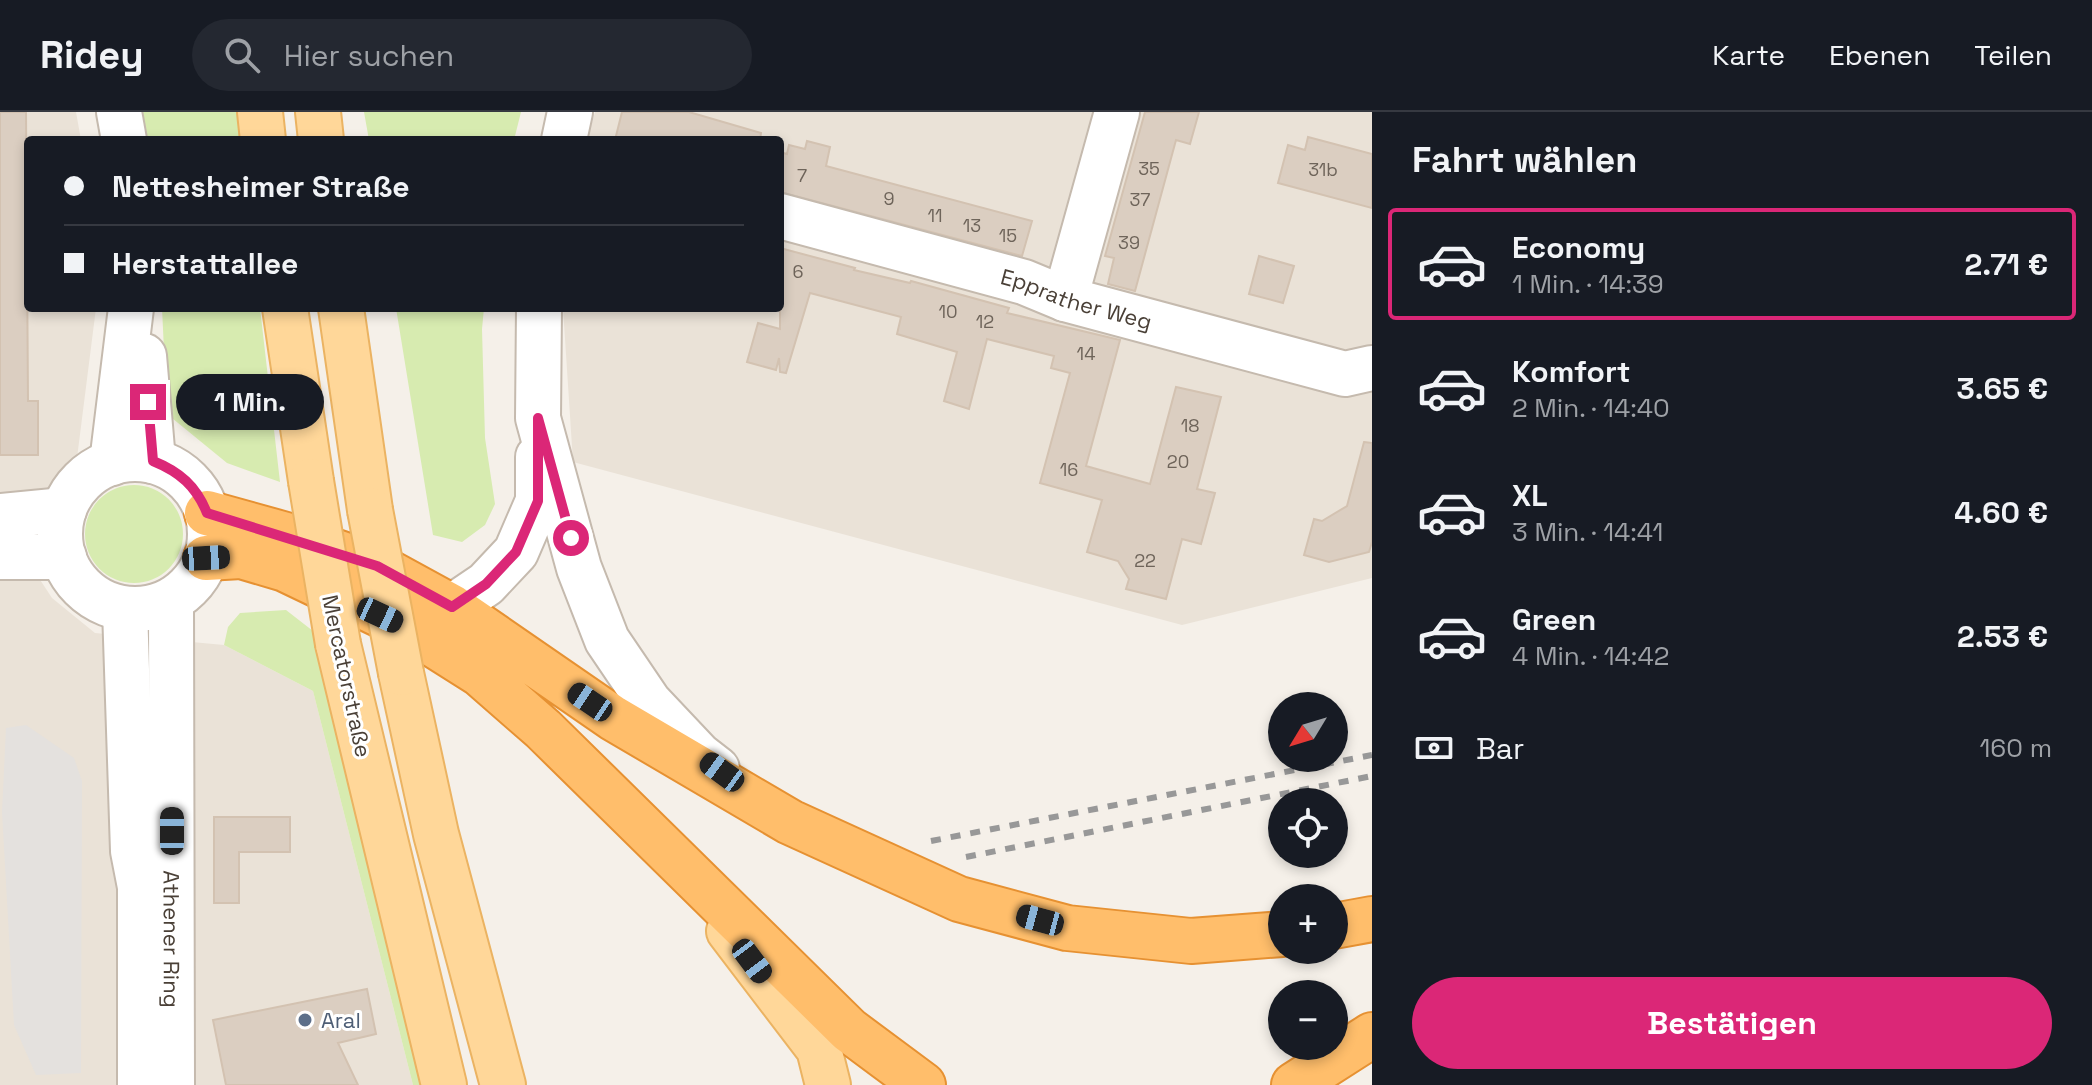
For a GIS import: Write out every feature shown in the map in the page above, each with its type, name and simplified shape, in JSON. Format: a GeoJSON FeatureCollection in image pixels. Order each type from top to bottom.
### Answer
{"type":"FeatureCollection","features":[{"type":"Feature","properties":{"kind":"highway"},"geometry":{"type":"LineString","coordinates":[[207,513],[377,566],[452,607],[613,718],[790,822],[959,899],[1067,928],[1191,941],[1268,935]]}},
{"type":"Feature","properties":{"kind":"highway"},"geometry":{"type":"LineString","coordinates":[[206,558],[241,556],[285,569],[404,626],[480,674],[543,729],[849,1030],[923,1085]]}},
{"type":"Feature","properties":{"kind":"highway"},"geometry":{"type":"LineString","coordinates":[[1348,923],[1372,919]]}},
{"type":"Feature","properties":{"kind":"highway"},"geometry":{"type":"LineString","coordinates":[[1294,1085],[1372,1035]]}},
{"type":"Feature","properties":{"kind":"main road"},"geometry":{"type":"LineString","coordinates":[[260,112],[263,136]]}},
{"type":"Feature","properties":{"kind":"main road"},"geometry":{"type":"LineString","coordinates":[[318,112],[321,136]]}},
{"type":"Feature","properties":{"kind":"main road","name":"Mercatorstraße"},"geometry":{"type":"LineString","coordinates":[[286,312],[338,644],[444,1085]]}},
{"type":"Feature","properties":{"kind":"main road"},"geometry":{"type":"LineString","coordinates":[[342,312],[370,510],[401,673],[436,834],[503,1085]]}},
{"type":"Feature","properties":{"kind":"main road"},"geometry":{"type":"LineString","coordinates":[[640,825],[736,939],[819,1049],[828,1085]]}},
{"type":"Feature","properties":{"kind":"main road"},"geometry":{"type":"LineString","coordinates":[[486,1027],[517,1085]]}},
{"type":"Feature","properties":{"kind":"street"},"geometry":{"type":"LineString","coordinates":[[119,112],[123,136]]}},
{"type":"Feature","properties":{"kind":"street"},"geometry":{"type":"LineString","coordinates":[[565,136],[570,112]]}},
{"type":"Feature","properties":{"kind":"street"},"geometry":{"type":"LineString","coordinates":[[1065,299],[1117,112]]}},
{"type":"Feature","properties":{"kind":"street","name":"Epprather Weg"},"geometry":{"type":"LineString","coordinates":[[784,217],[1024,282],[1065,299],[1345,374],[1372,368]]}},
{"type":"Feature","properties":{"kind":"street"},"geometry":{"type":"LineString","coordinates":[[131,312],[133,462]]}},
{"type":"Feature","properties":{"kind":"street"},"geometry":{"type":"LineString","coordinates":[[133,462],[140,312]]}},
{"type":"Feature","properties":{"kind":"street"},"geometry":{"type":"LineString","coordinates":[[452,607],[486,584],[516,552],[538,501],[539,312]]}},
{"type":"Feature","properties":{"kind":"street"},"geometry":{"type":"LineString","coordinates":[[538,418],[579,568],[607,640],[649,702],[699,755],[790,822]]}},
{"type":"Feature","properties":{"kind":"street"},"geometry":{"type":"LineString","coordinates":[[133,462],[168,467],[192,485],[207,513],[210,528],[206,558],[198,575],[186,589],[171,601],[149,608],[125,609],[105,603],[87,592],[73,576],[64,557],[60,526],[75,489],[91,473],[133,462]]}},
{"type":"Feature","properties":{"kind":"street"},"geometry":{"type":"LineString","coordinates":[[0,516],[64,510]]}},
{"type":"Feature","properties":{"kind":"street"},"geometry":{"type":"LineString","coordinates":[[0,557],[64,557]]}},
{"type":"Feature","properties":{"kind":"street","name":"Athener Ring"},"geometry":{"type":"LineString","coordinates":[[171,601],[172,1085]]}},
{"type":"Feature","properties":{"kind":"street","name":"Athener Ring"},"geometry":{"type":"LineString","coordinates":[[125,609],[133,851],[140,887],[140,1085]]}},
{"type":"Feature","properties":{"kind":"shaded area"},"geometry":{"type":"Polygon","coordinates":[[[0,112],[76,112],[80,136],[24,136],[24,312],[95,312],[77,458],[36,502],[31,566],[52,598],[95,633],[224,645],[313,691],[413,1085],[0,1085],[0,112]]]}},
{"type":"Feature","properties":{"kind":"shaded area"},"geometry":{"type":"Polygon","coordinates":[[[595,112],[1372,112],[1372,578],[1182,625],[573,462],[563,312],[784,312],[784,136],[588,136],[595,112]]]}},
{"type":"Feature","properties":{"kind":"shaded area"},"geometry":{"type":"Polygon","coordinates":[[[26,725],[74,758],[82,781],[81,1073],[36,1075],[14,1025],[2,812],[6,728],[26,725]]]}},
{"type":"Feature","properties":{"kind":"green space"},"geometry":{"type":"Polygon","coordinates":[[[140,112],[239,112],[242,136],[144,136],[140,112]]]}},
{"type":"Feature","properties":{"kind":"green space"},"geometry":{"type":"Polygon","coordinates":[[[364,112],[521,112],[515,136],[368,136],[364,112]]]}},
{"type":"Feature","properties":{"kind":"green space"},"geometry":{"type":"Polygon","coordinates":[[[162,312],[260,312],[280,482],[227,463],[167,414],[162,312]]]}},
{"type":"Feature","properties":{"kind":"green space"},"geometry":{"type":"Polygon","coordinates":[[[397,312],[484,312],[485,438],[495,504],[485,525],[462,542],[433,535],[397,312]]]}},
{"type":"Feature","properties":{"kind":"green space"},"geometry":{"type":"Polygon","coordinates":[[[134,485],[153,488],[169,499],[180,515],[183,534],[180,553],[169,569],[153,580],[134,583],[115,580],[99,569],[88,553],[85,534],[88,515],[99,499],[115,488],[134,485]]]}},
{"type":"Feature","properties":{"kind":"green space"},"geometry":{"type":"Polygon","coordinates":[[[286,610],[313,631],[421,1085],[413,1085],[313,691],[224,645],[228,627],[240,613],[286,610]]]}},
{"type":"Feature","properties":{"kind":"building"},"geometry":{"type":"Polygon","coordinates":[[[0,112],[26,112],[24,312],[27,312],[28,401],[38,401],[38,455],[0,455],[0,112]]]}},
{"type":"Feature","properties":{"kind":"building"},"geometry":{"type":"Polygon","coordinates":[[[622,112],[689,112],[761,133],[761,136],[616,136],[622,112]]]}},
{"type":"Feature","properties":{"kind":"building"},"geometry":{"type":"Polygon","coordinates":[[[1145,112],[1199,112],[1190,144],[1176,140],[1135,291],[1108,284],[1114,258],[1105,256],[1145,112]]]}},
{"type":"Feature","properties":{"kind":"building"},"geometry":{"type":"Polygon","coordinates":[[[1308,137],[1372,154],[1372,208],[1278,183],[1288,145],[1305,150],[1308,137]]]}},
{"type":"Feature","properties":{"kind":"building"},"geometry":{"type":"Polygon","coordinates":[[[807,141],[830,147],[826,166],[1032,221],[1022,256],[784,193],[784,153],[787,154],[789,145],[805,149],[807,141]]]}},
{"type":"Feature","properties":{"kind":"building"},"geometry":{"type":"Polygon","coordinates":[[[784,249],[854,270],[911,281],[1009,308],[1007,313],[1120,340],[1086,466],[1150,484],[1176,387],[1221,397],[1197,489],[1215,493],[1201,544],[1182,539],[1166,599],[1126,589],[1129,579],[1118,561],[1087,552],[1102,500],[1040,483],[1070,373],[1051,368],[1054,356],[987,339],[969,409],[944,401],[957,352],[897,334],[901,317],[810,293],[786,373],[780,372],[779,358],[776,370],[747,362],[758,323],[780,329],[780,312],[784,312],[784,249]]]}},
{"type":"Feature","properties":{"kind":"building"},"geometry":{"type":"Polygon","coordinates":[[[1259,256],[1294,266],[1283,303],[1249,294],[1259,256]]]}},
{"type":"Feature","properties":{"kind":"building"},"geometry":{"type":"Polygon","coordinates":[[[1364,442],[1372,443],[1372,542],[1369,552],[1329,562],[1304,555],[1314,519],[1322,521],[1347,506],[1364,442]]]}},
{"type":"Feature","properties":{"kind":"building"},"geometry":{"type":"Polygon","coordinates":[[[214,817],[290,817],[290,852],[239,852],[239,903],[214,903],[214,817]]]}},
{"type":"Feature","properties":{"kind":"building"},"geometry":{"type":"Polygon","coordinates":[[[367,989],[376,1034],[338,1043],[358,1085],[226,1085],[213,1020],[367,989]]]}},
{"type":"Feature","properties":{"kind":"railway"},"geometry":{"type":"LineString","coordinates":[[931,841],[1372,755]]}},
{"type":"Feature","properties":{"kind":"railway"},"geometry":{"type":"LineString","coordinates":[[966,857],[1372,776]]}},
{"type":"Feature","properties":{"kind":"place","name":"Aral"},"geometry":{"type":"Point","coordinates":[305,1020]}},
{"type":"Feature","properties":{"kind":"route"},"geometry":{"type":"LineString","coordinates":[[148,402],[153,461],[181,475],[192,485],[207,513],[286,535],[377,566],[452,607],[486,584],[516,552],[538,501],[538,418],[571,538]]}}]}
